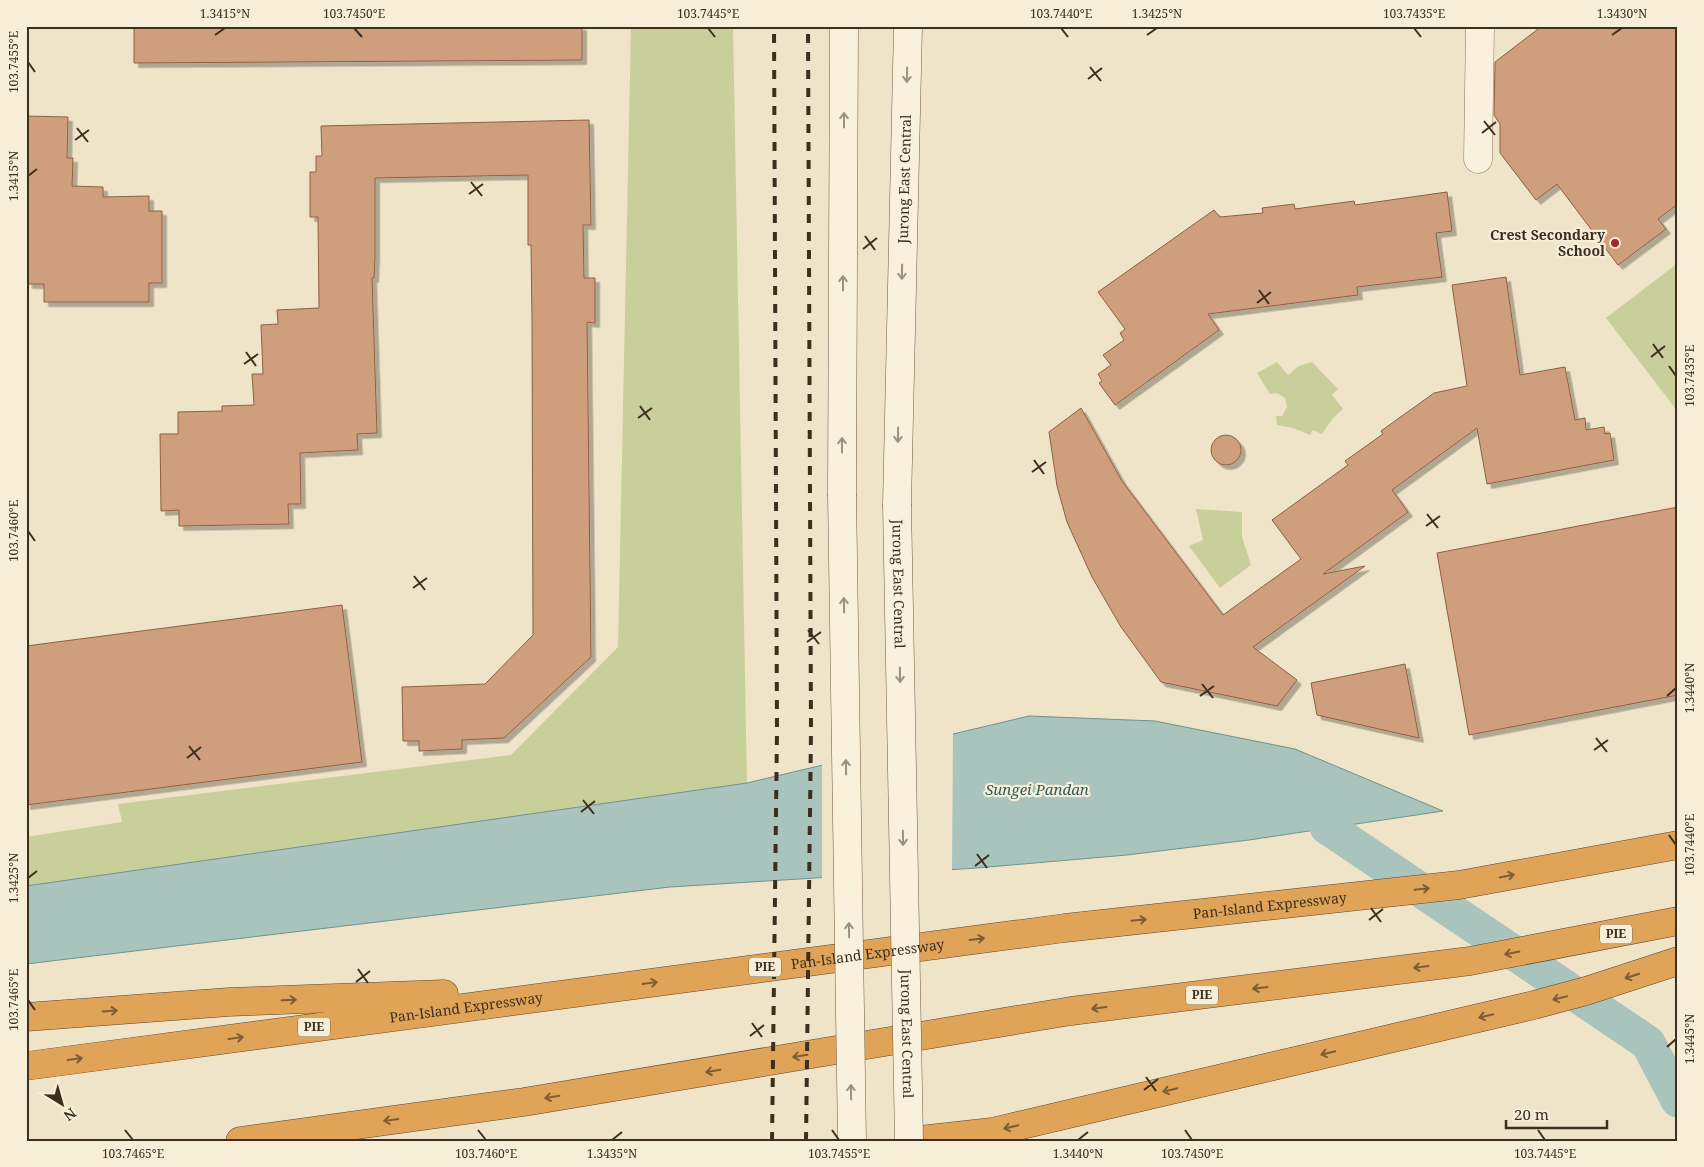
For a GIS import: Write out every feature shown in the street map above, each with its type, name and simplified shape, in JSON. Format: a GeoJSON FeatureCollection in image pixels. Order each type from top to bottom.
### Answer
{"type":"FeatureCollection","features":[{"type":"Feature","properties":{"kind":"highway","name":"Pan-Island Expressway"},"geometry":{"type":"LineString","coordinates":[[26,1066],[1065,928],[1459,885],[1678,844]]}},
{"type":"Feature","properties":{"kind":"highway","name":"PIE"},"geometry":{"type":"LineString","coordinates":[[240,1141],[524,1102],[1071,1011],[1470,961],[1678,922]]}},
{"type":"Feature","properties":{"kind":"highway"},"geometry":{"type":"LineString","coordinates":[[910,1141],[992,1132],[1586,991],[1678,960]]}},
{"type":"Feature","properties":{"kind":"highway"},"geometry":{"type":"LineString","coordinates":[[26,1017],[229,1002],[601,989]]}},
{"type":"Feature","properties":{"kind":"main road"},"geometry":{"type":"LineString","coordinates":[[844,26],[842,494],[852,1141]]}},
{"type":"Feature","properties":{"kind":"main road","name":"Jurong East Central"},"geometry":{"type":"LineString","coordinates":[[908,26],[896,504],[910,1141]]}},
{"type":"Feature","properties":{"kind":"main road"},"geometry":{"type":"LineString","coordinates":[[1478,159],[1480,26]]}},
{"type":"Feature","properties":{"kind":"green space"},"geometry":{"type":"Polygon","coordinates":[[[631,26],[733,26],[747,783],[26,886],[26,837],[122,822],[118,804],[511,755],[618,647],[631,26]]]}},
{"type":"Feature","properties":{"kind":"green space"},"geometry":{"type":"Polygon","coordinates":[[[1678,263],[1678,412],[1606,318],[1678,263]]]}},
{"type":"Feature","properties":{"kind":"green space"},"geometry":{"type":"Polygon","coordinates":[[[1277,362],[1288,375],[1299,366],[1312,362],[1338,389],[1332,395],[1343,409],[1333,418],[1322,434],[1313,430],[1310,435],[1293,428],[1277,425],[1276,416],[1282,416],[1287,407],[1285,398],[1277,393],[1270,394],[1257,373],[1277,362]]]}},
{"type":"Feature","properties":{"kind":"green space"},"geometry":{"type":"Polygon","coordinates":[[[1196,509],[1242,512],[1242,537],[1251,565],[1220,588],[1189,546],[1203,540],[1196,509]]]}},
{"type":"Feature","properties":{"kind":"water","name":"Sungei Pandan"},"geometry":{"type":"Polygon","coordinates":[[[1029,716],[1155,721],[1295,749],[1443,811],[1249,840],[1127,855],[977,868],[670,887],[26,964],[26,886],[747,783],[1029,716]]]}},
{"type":"Feature","properties":{"kind":"pier"},"geometry":{"type":"Polygon","coordinates":[[[953,732],[952,873],[822,881],[822,763],[953,732]]]}},
{"type":"Feature","properties":{"kind":"building"},"geometry":{"type":"Polygon","coordinates":[[[134,26],[582,26],[582,60],[134,63],[134,26]]]}},
{"type":"Feature","properties":{"kind":"building","name":"Crest Secondary School"},"geometry":{"type":"Polygon","coordinates":[[[1542,26],[1678,26],[1678,204],[1658,219],[1666,229],[1618,265],[1557,184],[1536,200],[1500,153],[1500,124],[1494,115],[1495,62],[1542,26]]]}},
{"type":"Feature","properties":{"kind":"building"},"geometry":{"type":"Polygon","coordinates":[[[26,116],[68,117],[67,158],[73,158],[72,186],[103,187],[103,197],[149,196],[149,211],[162,211],[162,283],[149,283],[149,302],[44,302],[44,284],[28,284],[26,116]]]}},
{"type":"Feature","properties":{"kind":"building"},"geometry":{"type":"Polygon","coordinates":[[[589,120],[591,225],[583,225],[584,278],[595,278],[595,323],[587,322],[591,657],[504,738],[462,740],[462,749],[419,751],[419,741],[403,741],[402,687],[485,684],[533,635],[532,320],[531,245],[528,245],[528,175],[375,178],[375,257],[374,278],[372,278],[377,433],[357,434],[358,450],[300,453],[301,504],[288,504],[289,524],[179,526],[179,510],[161,511],[160,434],[178,434],[178,412],[222,411],[222,406],[254,405],[252,374],[263,374],[261,325],[278,324],[277,310],[319,308],[318,217],[310,217],[310,172],[316,172],[316,156],[322,156],[321,126],[589,120]]]}},
{"type":"Feature","properties":{"kind":"building"},"geometry":{"type":"Polygon","coordinates":[[[1447,192],[1452,231],[1436,233],[1442,277],[1357,287],[1358,295],[1208,314],[1219,330],[1115,405],[1099,383],[1102,381],[1098,374],[1111,365],[1103,355],[1124,340],[1120,333],[1125,329],[1098,292],[1214,210],[1220,217],[1263,213],[1262,208],[1294,204],[1295,209],[1354,201],[1355,205],[1447,192]]]}},
{"type":"Feature","properties":{"kind":"building"},"geometry":{"type":"Polygon","coordinates":[[[1506,277],[1520,375],[1565,367],[1575,420],[1585,418],[1586,430],[1604,427],[1605,434],[1610,433],[1614,460],[1487,484],[1477,428],[1392,490],[1408,512],[1323,574],[1365,566],[1253,647],[1297,680],[1277,706],[1161,682],[1121,627],[1092,577],[1067,522],[1057,486],[1049,432],[1081,408],[1122,481],[1223,615],[1301,559],[1272,520],[1348,465],[1345,461],[1383,434],[1381,431],[1434,393],[1467,386],[1452,285],[1506,277]]]}},
{"type":"Feature","properties":{"kind":"building"},"geometry":{"type":"Polygon","coordinates":[[[1226,435],[1236,440],[1241,450],[1236,460],[1226,465],[1216,460],[1211,450],[1216,440],[1226,435]]]}},
{"type":"Feature","properties":{"kind":"building"},"geometry":{"type":"Polygon","coordinates":[[[1678,507],[1678,695],[1469,735],[1437,553],[1678,507]]]}},
{"type":"Feature","properties":{"kind":"building"},"geometry":{"type":"Polygon","coordinates":[[[342,605],[362,762],[26,805],[26,646],[342,605]]]}},
{"type":"Feature","properties":{"kind":"building"},"geometry":{"type":"Polygon","coordinates":[[[1405,664],[1419,738],[1317,715],[1311,683],[1405,664]]]}},
{"type":"Feature","properties":{"kind":"waterway"},"geometry":{"type":"LineString","coordinates":[[1327,827],[1648,1043],[1678,1100]]}},
{"type":"Feature","properties":{"kind":"railway"},"geometry":{"type":"LineString","coordinates":[[772,1141],[777,731],[774,26]]}},
{"type":"Feature","properties":{"kind":"railway"},"geometry":{"type":"LineString","coordinates":[[806,1141],[811,730],[808,26]]}},
{"type":"Feature","properties":{"kind":"place","name":"Crest Secondary School"},"geometry":{"type":"Point","coordinates":[1615,243]}}]}
